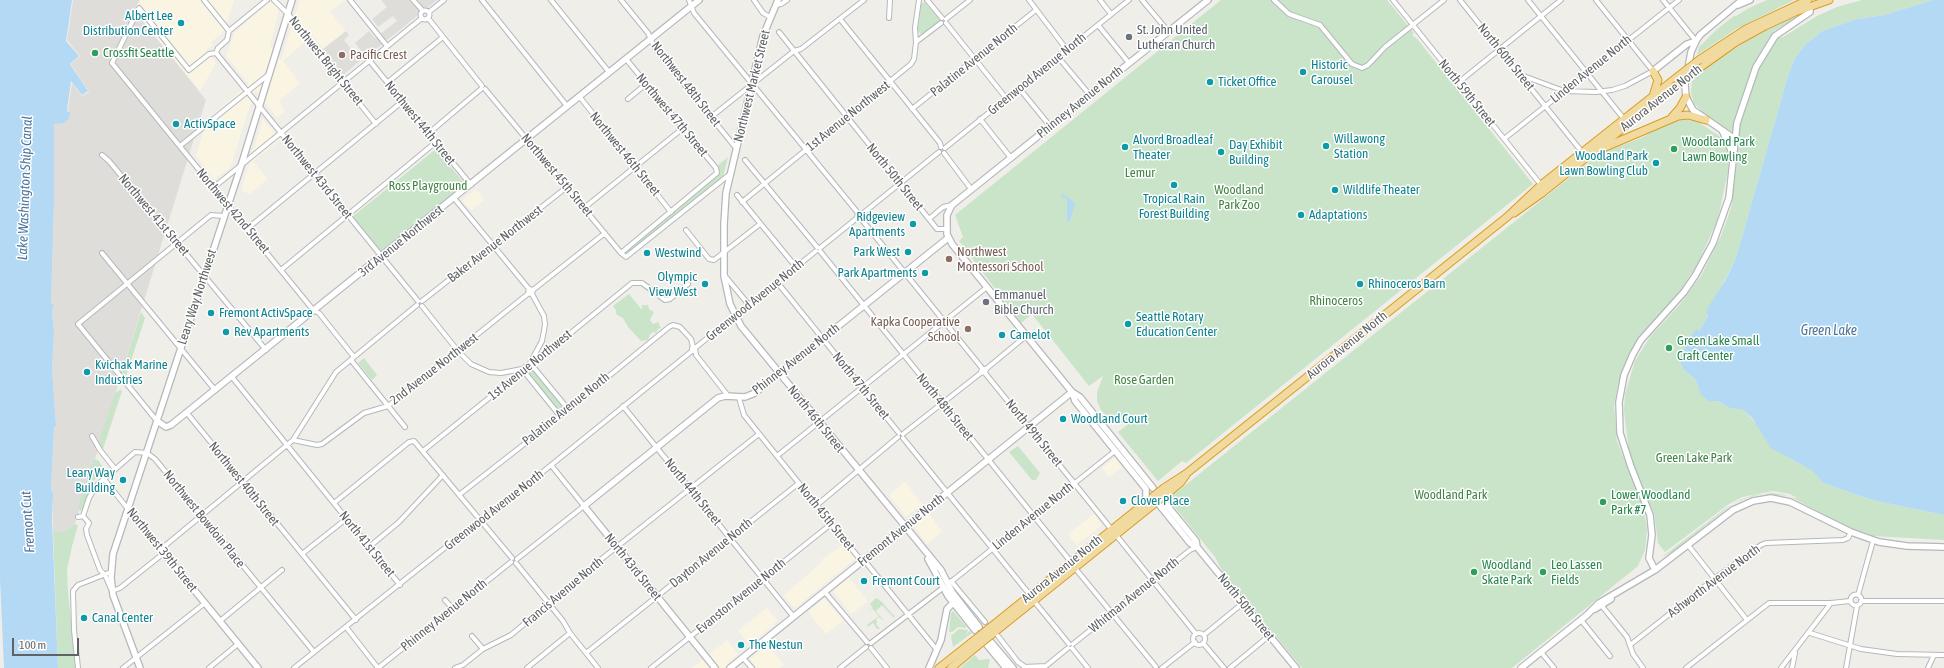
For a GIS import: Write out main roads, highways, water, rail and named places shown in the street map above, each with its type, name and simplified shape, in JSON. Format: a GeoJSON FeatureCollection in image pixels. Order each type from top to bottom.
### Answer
{"type":"FeatureCollection","features":[{"type":"Feature","properties":{"kind":"highway","name":"Aurora Avenue North"},"geometry":{"type":"LineString","coordinates":[[939,668],[974,645],[992,636],[1032,598],[1114,532],[1159,500],[1166,490],[1507,216],[1541,185],[1699,60],[1746,29],[1781,11],[1809,3],[1829,0]]}},
{"type":"Feature","properties":{"kind":"highway","name":"Aurora Avenue North"},"geometry":{"type":"LineString","coordinates":[[1507,216],[1527,204],[1698,69],[1750,34],[1809,3]]}},
{"type":"Feature","properties":{"kind":"highway"},"geometry":{"type":"LineString","coordinates":[[1653,71],[1658,80],[1653,96]]}},
{"type":"Feature","properties":{"kind":"highway"},"geometry":{"type":"LineString","coordinates":[[1670,118],[1680,108],[1686,97]]}},
{"type":"Feature","properties":{"kind":"highway"},"geometry":{"type":"LineString","coordinates":[[1592,153],[1670,118],[1684,115],[1706,120]]}},
{"type":"Feature","properties":{"kind":"highway","name":"Aurora Avenue North"},"geometry":{"type":"LineString","coordinates":[[1114,532],[1141,507],[1159,500]]}},
{"type":"Feature","properties":{"kind":"highway","name":"Aurora Avenue North"},"geometry":{"type":"LineString","coordinates":[[992,636],[996,622],[1032,598]]}},
{"type":"Feature","properties":{"kind":"highway"},"geometry":{"type":"LineString","coordinates":[[985,622],[990,624],[996,622]]}},
{"type":"Feature","properties":{"kind":"highway","name":"Aurora Avenue North"},"geometry":{"type":"LineString","coordinates":[[951,668],[974,645]]}},
{"type":"Feature","properties":{"kind":"water","name":"Lake Washington Ship Canal"},"geometry":{"type":"Polygon","coordinates":[[[0,0],[72,0],[66,41],[79,56],[70,64],[88,91],[82,95],[71,81],[67,111],[70,112],[69,118],[64,123],[54,124],[54,202],[51,304],[54,305],[52,312],[54,331],[52,369],[56,426],[54,427],[51,489],[53,494],[52,521],[58,668],[4,668],[0,579],[0,0]]]}},
{"type":"Feature","properties":{"kind":"water","name":"Green Lake"},"geometry":{"type":"Polygon","coordinates":[[[1933,0],[1944,0],[1944,515],[1872,500],[1823,483],[1813,471],[1771,448],[1753,419],[1743,410],[1730,408],[1718,401],[1708,401],[1700,393],[1695,379],[1684,370],[1679,360],[1696,329],[1699,331],[1701,328],[1708,315],[1706,313],[1709,306],[1725,281],[1736,258],[1788,76],[1795,58],[1805,45],[1822,31],[1857,19],[1884,15],[1933,0]]]}},
{"type":"Feature","properties":{"kind":"water"},"geometry":{"type":"Polygon","coordinates":[[[1063,194],[1075,203],[1070,220],[1067,223],[1067,199],[1060,196],[1063,194]]]}},
{"type":"Feature","properties":{"kind":"place","name":"Albert Lee Distribution Center"},"geometry":{"type":"Point","coordinates":[181,23]}},
{"type":"Feature","properties":{"kind":"place","name":"St. John United Lutheran Church"},"geometry":{"type":"Point","coordinates":[1129,37]}},
{"type":"Feature","properties":{"kind":"place","name":"Crossfit Seattle"},"geometry":{"type":"Point","coordinates":[95,53]}},
{"type":"Feature","properties":{"kind":"place","name":"Pacific Crest"},"geometry":{"type":"Point","coordinates":[342,55]}},
{"type":"Feature","properties":{"kind":"place","name":"Historic Carousel"},"geometry":{"type":"Point","coordinates":[1303,72]}},
{"type":"Feature","properties":{"kind":"place","name":"Ticket Office"},"geometry":{"type":"Point","coordinates":[1210,82]}},
{"type":"Feature","properties":{"kind":"place","name":"ActivSpace"},"geometry":{"type":"Point","coordinates":[176,124]}},
{"type":"Feature","properties":{"kind":"place","name":"Willawong Station"},"geometry":{"type":"Point","coordinates":[1326,146]}},
{"type":"Feature","properties":{"kind":"place","name":"Alvord Broadleaf Theater"},"geometry":{"type":"Point","coordinates":[1125,147]}},
{"type":"Feature","properties":{"kind":"place","name":"Woodland Park Lawn Bowling"},"geometry":{"type":"Point","coordinates":[1674,149]}},
{"type":"Feature","properties":{"kind":"place","name":"Day Exhibit Building"},"geometry":{"type":"Point","coordinates":[1221,152]}},
{"type":"Feature","properties":{"kind":"place","name":"Woodland Park Lawn Bowling Club"},"geometry":{"type":"Point","coordinates":[1656,163]}},
{"type":"Feature","properties":{"kind":"place","name":"Tropical Rain Forest Building"},"geometry":{"type":"Point","coordinates":[1174,185]}},
{"type":"Feature","properties":{"kind":"place","name":"Wildlife Theater"},"geometry":{"type":"Point","coordinates":[1335,190]}},
{"type":"Feature","properties":{"kind":"place","name":"Adaptations"},"geometry":{"type":"Point","coordinates":[1301,215]}},
{"type":"Feature","properties":{"kind":"place","name":"Ridgeview Apartments"},"geometry":{"type":"Point","coordinates":[913,224]}},
{"type":"Feature","properties":{"kind":"place","name":"Park West"},"geometry":{"type":"Point","coordinates":[908,252]}},
{"type":"Feature","properties":{"kind":"place","name":"Westwind"},"geometry":{"type":"Point","coordinates":[647,253]}},
{"type":"Feature","properties":{"kind":"place","name":"Northwest Montessori School"},"geometry":{"type":"Point","coordinates":[949,259]}},
{"type":"Feature","properties":{"kind":"place","name":"Park Apartments"},"geometry":{"type":"Point","coordinates":[925,273]}},
{"type":"Feature","properties":{"kind":"place","name":"Olympic View West"},"geometry":{"type":"Point","coordinates":[705,284]}},
{"type":"Feature","properties":{"kind":"place","name":"Rhinoceros Barn"},"geometry":{"type":"Point","coordinates":[1360,284]}},
{"type":"Feature","properties":{"kind":"place","name":"Emmanuel Bible Church"},"geometry":{"type":"Point","coordinates":[986,302]}},
{"type":"Feature","properties":{"kind":"place","name":"Fremont ActivSpace"},"geometry":{"type":"Point","coordinates":[211,313]}},
{"type":"Feature","properties":{"kind":"place","name":"Seattle Rotary Education Center"},"geometry":{"type":"Point","coordinates":[1128,324]}},
{"type":"Feature","properties":{"kind":"place","name":"Kapka Cooperative School"},"geometry":{"type":"Point","coordinates":[968,329]}},
{"type":"Feature","properties":{"kind":"place","name":"Rev Apartments"},"geometry":{"type":"Point","coordinates":[226,332]}},
{"type":"Feature","properties":{"kind":"place","name":"Camelot"},"geometry":{"type":"Point","coordinates":[1002,335]}},
{"type":"Feature","properties":{"kind":"place","name":"Green Lake Small Craft Center"},"geometry":{"type":"Point","coordinates":[1669,348]}},
{"type":"Feature","properties":{"kind":"place","name":"Kvichak Marine Industries"},"geometry":{"type":"Point","coordinates":[87,372]}},
{"type":"Feature","properties":{"kind":"place","name":"Woodland Court"},"geometry":{"type":"Point","coordinates":[1063,419]}},
{"type":"Feature","properties":{"kind":"place","name":"Leary Way Building"},"geometry":{"type":"Point","coordinates":[123,480]}},
{"type":"Feature","properties":{"kind":"place","name":"Clover Place"},"geometry":{"type":"Point","coordinates":[1123,501]}},
{"type":"Feature","properties":{"kind":"place","name":"Lower Woodland Park #7"},"geometry":{"type":"Point","coordinates":[1603,502]}},
{"type":"Feature","properties":{"kind":"place","name":"Woodland Skate Park"},"geometry":{"type":"Point","coordinates":[1474,572]}},
{"type":"Feature","properties":{"kind":"place","name":"Leo Lassen Fields"},"geometry":{"type":"Point","coordinates":[1543,572]}},
{"type":"Feature","properties":{"kind":"place","name":"Fremont Court"},"geometry":{"type":"Point","coordinates":[864,581]}},
{"type":"Feature","properties":{"kind":"place","name":"Canal Center"},"geometry":{"type":"Point","coordinates":[84,618]}},
{"type":"Feature","properties":{"kind":"place","name":"The Nestun"},"geometry":{"type":"Point","coordinates":[741,645]}},
{"type":"Feature","properties":{"kind":"park label","name":"Lemur"},"geometry":{"type":"Point","coordinates":[1140,173]}},
{"type":"Feature","properties":{"kind":"park label","name":"Ross Playground"},"geometry":{"type":"Point","coordinates":[428,186]}},
{"type":"Feature","properties":{"kind":"park label","name":"Woodland Park Zoo"},"geometry":{"type":"Point","coordinates":[1239,198]}},
{"type":"Feature","properties":{"kind":"park label","name":"Rhinoceros"},"geometry":{"type":"Point","coordinates":[1336,301]}},
{"type":"Feature","properties":{"kind":"park label","name":"Rose Garden"},"geometry":{"type":"Point","coordinates":[1144,380]}},
{"type":"Feature","properties":{"kind":"park label","name":"Green Lake Park"},"geometry":{"type":"Point","coordinates":[1694,458]}},
{"type":"Feature","properties":{"kind":"park label","name":"Woodland Park"},"geometry":{"type":"Point","coordinates":[1451,495]}},
{"type":"Feature","properties":{"kind":"water label","name":"Fremont Cut"},"geometry":{"type":"Point","coordinates":[28,522]}}]}
